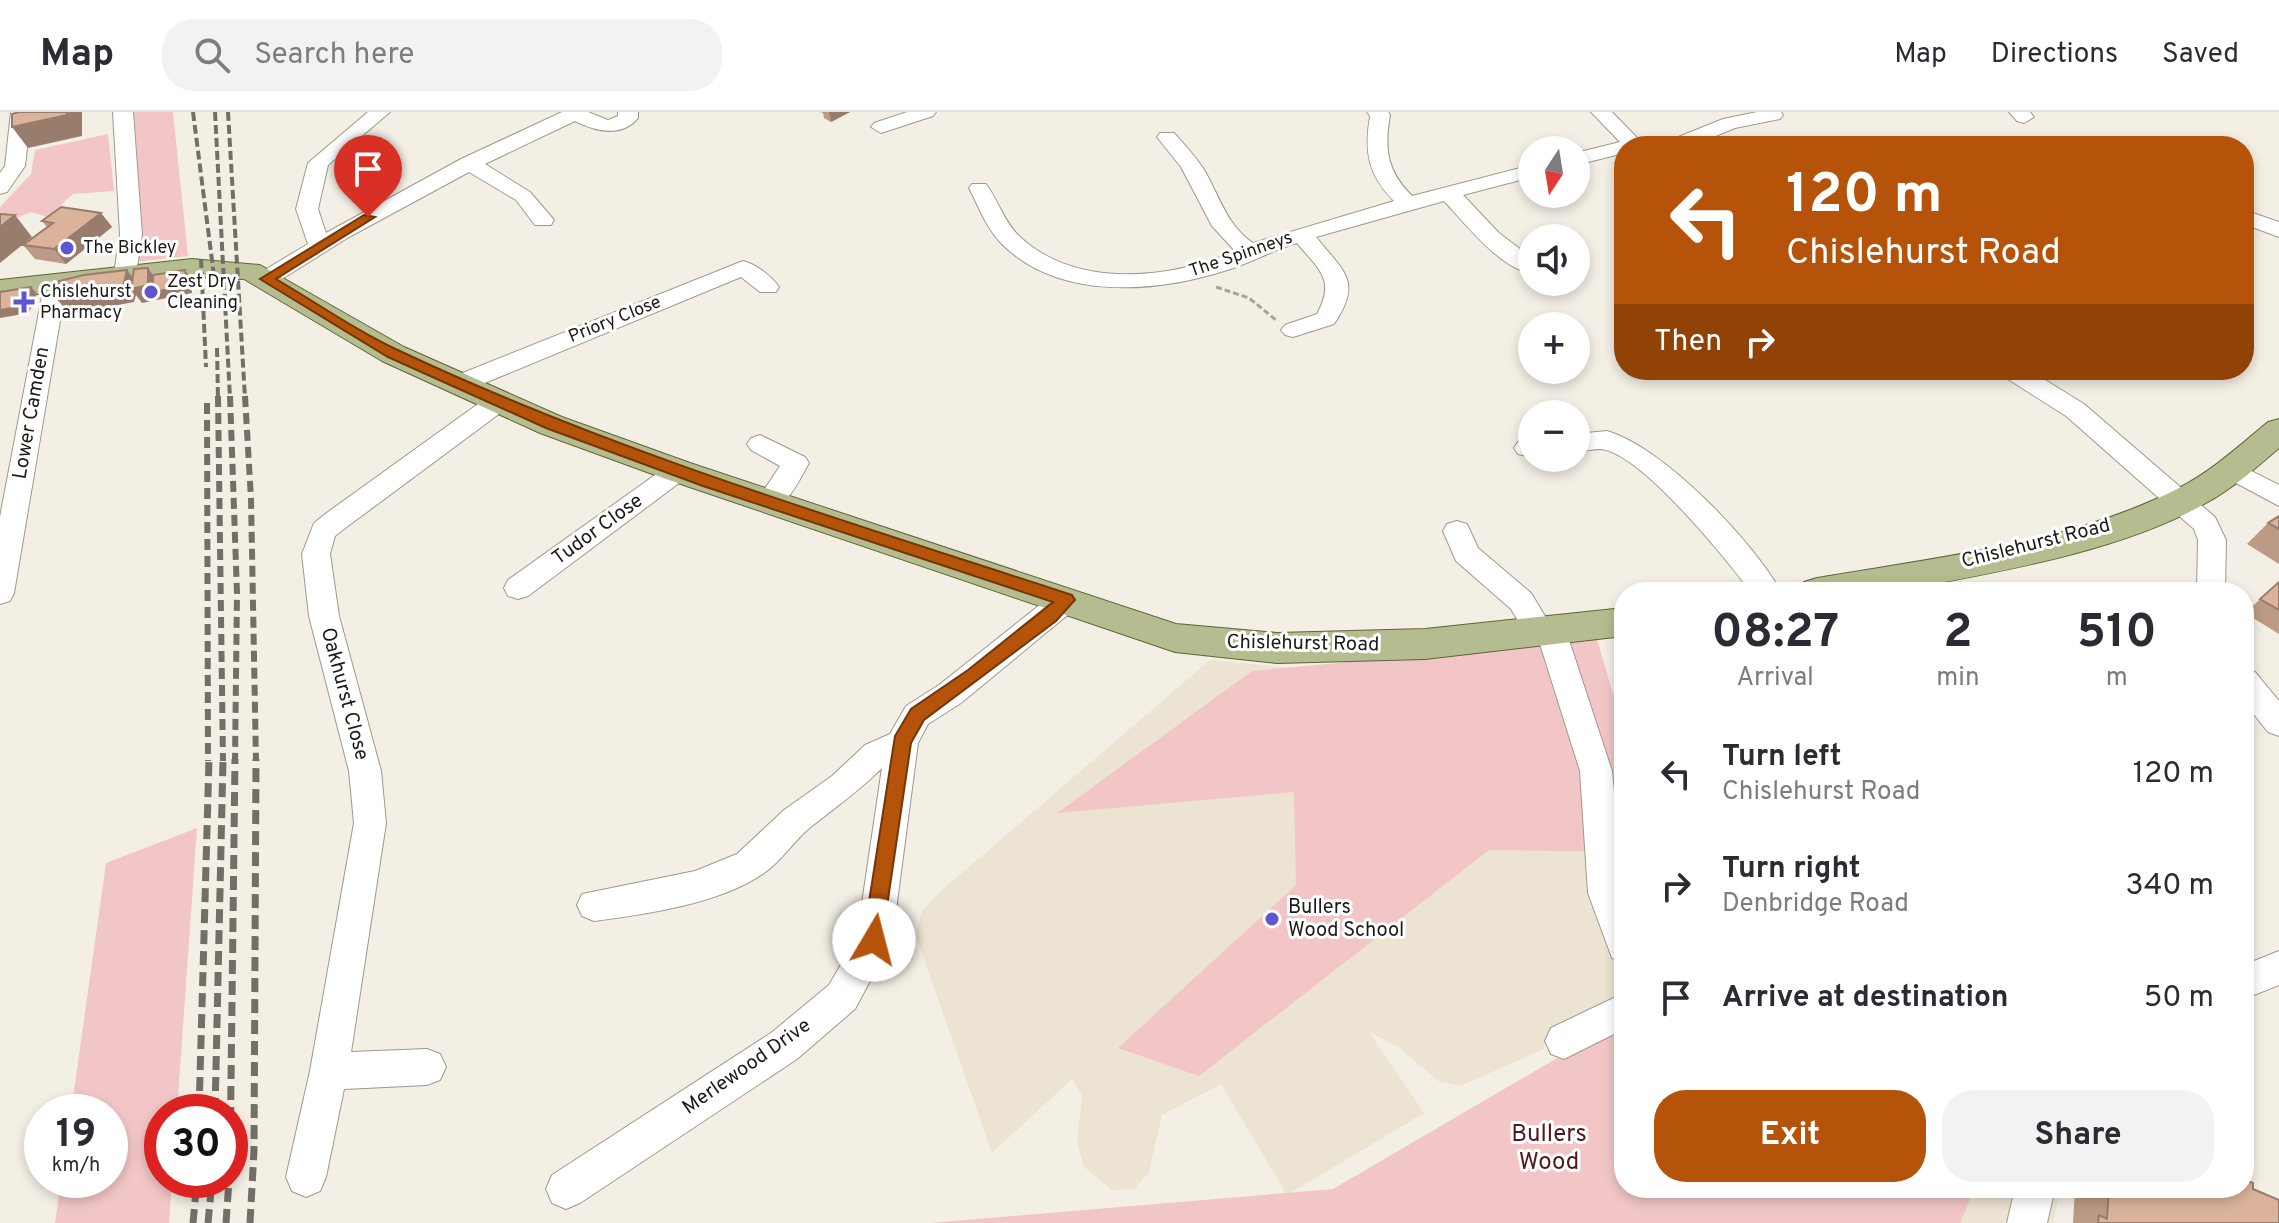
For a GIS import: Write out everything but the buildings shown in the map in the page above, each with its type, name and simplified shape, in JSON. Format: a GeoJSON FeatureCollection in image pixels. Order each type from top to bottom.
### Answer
{"type":"FeatureCollection","features":[{"type":"Feature","properties":{"kind":"main road","name":"Chislehurst Road"},"geometry":{"type":"LineString","coordinates":[[0,289],[192,268],[250,271],[393,354],[608,447],[1175,638],[1277,648],[1425,644],[1614,623]]}},
{"type":"Feature","properties":{"kind":"main road","name":"Chislehurst Road"},"geometry":{"type":"LineString","coordinates":[[1872,582],[2089,535],[2181,501],[2232,470],[2279,430]]}},
{"type":"Feature","properties":{"kind":"street"},"geometry":{"type":"LineString","coordinates":[[0,114],[21,112],[15,166],[1,186]]}},
{"type":"Feature","properties":{"kind":"street"},"geometry":{"type":"LineString","coordinates":[[123,112],[131,234],[125,274]]}},
{"type":"Feature","properties":{"kind":"street"},"geometry":{"type":"LineString","coordinates":[[319,245],[307,209],[318,163],[380,112]]}},
{"type":"Feature","properties":{"kind":"street"},"geometry":{"type":"LineString","coordinates":[[266,279],[319,245],[468,163],[577,113],[593,123],[612,126],[628,118],[628,112]]}},
{"type":"Feature","properties":{"kind":"street"},"geometry":{"type":"LineString","coordinates":[[881,127],[926,112]]}},
{"type":"Feature","properties":{"kind":"street"},"geometry":{"type":"LineString","coordinates":[[1377,112],[1380,115],[1375,160],[1378,169],[1407,203]]}},
{"type":"Feature","properties":{"kind":"street"},"geometry":{"type":"LineString","coordinates":[[1601,112],[1622,136]]}},
{"type":"Feature","properties":{"kind":"street"},"geometry":{"type":"LineString","coordinates":[[1698,136],[1730,123],[1773,115]]}},
{"type":"Feature","properties":{"kind":"street"},"geometry":{"type":"LineString","coordinates":[[1167,137],[1193,168],[1230,238],[1250,251]]}},
{"type":"Feature","properties":{"kind":"street"},"geometry":{"type":"LineString","coordinates":[[1590,156],[1614,150]]}},
{"type":"Feature","properties":{"kind":"street"},"geometry":{"type":"LineString","coordinates":[[468,163],[523,196],[543,220]]}},
{"type":"Feature","properties":{"kind":"street","name":"The Spinneys"},"geometry":{"type":"LineString","coordinates":[[979,188],[1012,242],[1045,264],[1084,276],[1137,281],[1190,273],[1302,234],[1518,174]]}},
{"type":"Feature","properties":{"kind":"street"},"geometry":{"type":"LineString","coordinates":[[1448,192],[1491,238],[1518,258]]}},
{"type":"Feature","properties":{"kind":"street"},"geometry":{"type":"LineString","coordinates":[[2254,220],[2279,230]]}},
{"type":"Feature","properties":{"kind":"street","name":"The Spinneys"},"geometry":{"type":"LineString","coordinates":[[1293,330],[1326,319],[1339,295],[1336,276],[1302,234]]}},
{"type":"Feature","properties":{"kind":"street","name":"Priory Close"},"geometry":{"type":"LineString","coordinates":[[459,384],[743,268],[768,287]]}},
{"type":"Feature","properties":{"kind":"street","name":"Lower Camden"},"geometry":{"type":"LineString","coordinates":[[0,593],[54,291],[59,281]]}},
{"type":"Feature","properties":{"kind":"street"},"geometry":{"type":"LineString","coordinates":[[2028,380],[2075,410],[2205,524],[2212,540],[2211,582]]}},
{"type":"Feature","properties":{"kind":"street","name":"Oakhurst Close"},"geometry":{"type":"LineString","coordinates":[[306,1177],[329,1071],[370,823],[365,771],[324,616],[318,543],[324,530],[338,519],[498,402]]}},
{"type":"Feature","properties":{"kind":"street"},"geometry":{"type":"LineString","coordinates":[[1590,442],[1607,440],[1653,466],[1725,538],[1759,582]]}},
{"type":"Feature","properties":{"kind":"street"},"geometry":{"type":"LineString","coordinates":[[760,444],[796,463],[769,502]]}},
{"type":"Feature","properties":{"kind":"street"},"geometry":{"type":"LineString","coordinates":[[2232,470],[2279,497]]}},
{"type":"Feature","properties":{"kind":"street","name":"Tudor Close"},"geometry":{"type":"LineString","coordinates":[[518,588],[678,471]]}},
{"type":"Feature","properties":{"kind":"street"},"geometry":{"type":"LineString","coordinates":[[1457,531],[1466,554],[1521,601],[1545,632],[1596,771],[1605,893],[1614,922]]}},
{"type":"Feature","properties":{"kind":"street","name":"Merlewood Drive"},"geometry":{"type":"LineString","coordinates":[[566,1189],[784,1046],[842,997],[874,940],[901,746],[917,715],[975,675],[1066,600]]}},
{"type":"Feature","properties":{"kind":"street"},"geometry":{"type":"LineString","coordinates":[[2254,692],[2279,723]]}},
{"type":"Feature","properties":{"kind":"street"},"geometry":{"type":"LineString","coordinates":[[594,905],[644,899],[733,874],[752,864],[790,825],[860,774],[877,751],[889,746],[901,746]]}},
{"type":"Feature","properties":{"kind":"street"},"geometry":{"type":"LineString","coordinates":[[2254,978],[2279,968]]}},
{"type":"Feature","properties":{"kind":"street"},"geometry":{"type":"LineString","coordinates":[[1564,1041],[1614,1015]]}},
{"type":"Feature","properties":{"kind":"street"},"geometry":{"type":"LineString","coordinates":[[329,1071],[427,1067]]}},
{"type":"Feature","properties":{"kind":"street"},"geometry":{"type":"LineString","coordinates":[[2027,1223],[2033,1198]]}},
{"type":"Feature","properties":{"kind":"path"},"geometry":{"type":"LineString","coordinates":[[1190,273],[1201,284],[1237,292],[1264,304],[1278,324],[1293,330]]}},
{"type":"Feature","properties":{"kind":"shaded area","name":"Bullers Wood School"},"geometry":{"type":"Polygon","coordinates":[[[1210,660],[1281,667],[1402,666],[1614,729],[1614,1008],[1543,1046],[1544,1049],[1460,1086],[1438,1081],[1400,1048],[1369,1032],[1424,1113],[1287,1195],[1221,1084],[1162,1115],[1149,1172],[1134,1189],[1112,1190],[1084,1167],[1077,1142],[1082,1095],[1072,1079],[992,1153],[916,936],[922,911],[943,889],[1210,660]]]}},
{"type":"Feature","properties":{"kind":"shaded area"},"geometry":{"type":"Polygon","coordinates":[[[1911,1198],[2058,1198],[2053,1223],[1947,1223],[1911,1198]]]}},
{"type":"Feature","properties":{"kind":"green space"},"geometry":{"type":"Polygon","coordinates":[[[134,112],[173,112],[188,256],[134,262],[140,199],[134,112]]]}},
{"type":"Feature","properties":{"kind":"green space"},"geometry":{"type":"Polygon","coordinates":[[[108,134],[114,191],[73,194],[47,217],[31,212],[0,225],[0,207],[31,174],[35,150],[108,134]]]}},
{"type":"Feature","properties":{"kind":"green space"},"geometry":{"type":"Polygon","coordinates":[[[1597,639],[1614,697],[1614,852],[1489,850],[1199,1076],[1118,1048],[1296,885],[1294,792],[1057,813],[1252,671],[1597,639]]]}},
{"type":"Feature","properties":{"kind":"green space"},"geometry":{"type":"Polygon","coordinates":[[[197,828],[178,1094],[144,1094],[144,1198],[171,1198],[169,1223],[55,1223],[58,1198],[128,1198],[128,1094],[74,1094],[106,863],[197,828]]]}},
{"type":"Feature","properties":{"kind":"green space","name":"Bullers Wood"},"geometry":{"type":"Polygon","coordinates":[[[1614,1025],[1614,1198],[1970,1198],[1960,1223],[930,1223],[1333,1189],[1614,1025]]]}},
{"type":"Feature","properties":{"kind":"railway"},"geometry":{"type":"LineString","coordinates":[[193,112],[214,276]]}},
{"type":"Feature","properties":{"kind":"railway"},"geometry":{"type":"LineString","coordinates":[[215,112],[230,398]]}},
{"type":"Feature","properties":{"kind":"railway"},"geometry":{"type":"LineString","coordinates":[[228,112],[245,398]]}},
{"type":"Feature","properties":{"kind":"railway"},"geometry":{"type":"LineString","coordinates":[[201,259],[206,367]]}},
{"type":"Feature","properties":{"kind":"railway"},"geometry":{"type":"LineString","coordinates":[[217,348],[218,398]]}},
{"type":"Feature","properties":{"kind":"railway"},"geometry":{"type":"LineString","coordinates":[[218,396],[223,760]]}},
{"type":"Feature","properties":{"kind":"railway"},"geometry":{"type":"LineString","coordinates":[[230,396],[237,593],[235,761]]}},
{"type":"Feature","properties":{"kind":"railway"},"geometry":{"type":"LineString","coordinates":[[245,396],[251,499],[256,761]]}},
{"type":"Feature","properties":{"kind":"railway"},"geometry":{"type":"LineString","coordinates":[[207,403],[208,761]]}},
{"type":"Feature","properties":{"kind":"railway"},"geometry":{"type":"LineString","coordinates":[[200,1094],[209,759]]}},
{"type":"Feature","properties":{"kind":"railway"},"geometry":{"type":"LineString","coordinates":[[231,1094],[235,759]]}},
{"type":"Feature","properties":{"kind":"railway"},"geometry":{"type":"LineString","coordinates":[[215,1094],[223,760]]}},
{"type":"Feature","properties":{"kind":"railway"},"geometry":{"type":"LineString","coordinates":[[250,1223],[254,1151],[256,761]]}},
{"type":"Feature","properties":{"kind":"railway"},"geometry":{"type":"LineString","coordinates":[[193,1223],[195,1198]]}},
{"type":"Feature","properties":{"kind":"railway"},"geometry":{"type":"LineString","coordinates":[[208,1223],[210,1198]]}},
{"type":"Feature","properties":{"kind":"railway"},"geometry":{"type":"LineString","coordinates":[[226,1223],[228,1198]]}},
{"type":"Feature","properties":{"kind":"place","name":"The Bickley"},"geometry":{"type":"Point","coordinates":[67,248]}},
{"type":"Feature","properties":{"kind":"place","name":"Zest Dry Cleaning"},"geometry":{"type":"Point","coordinates":[151,292]}},
{"type":"Feature","properties":{"kind":"place","name":"Chislehurst Pharmacy"},"geometry":{"type":"Point","coordinates":[24,302]}},
{"type":"Feature","properties":{"kind":"place","name":"Bullers Wood School"},"geometry":{"type":"Point","coordinates":[1272,919]}},
{"type":"Feature","properties":{"kind":"route"},"geometry":{"type":"LineString","coordinates":[[368,217],[266,279],[393,354],[551,425],[709,482],[1066,600],[975,675],[917,715],[902,742],[874,940]]}}]}
